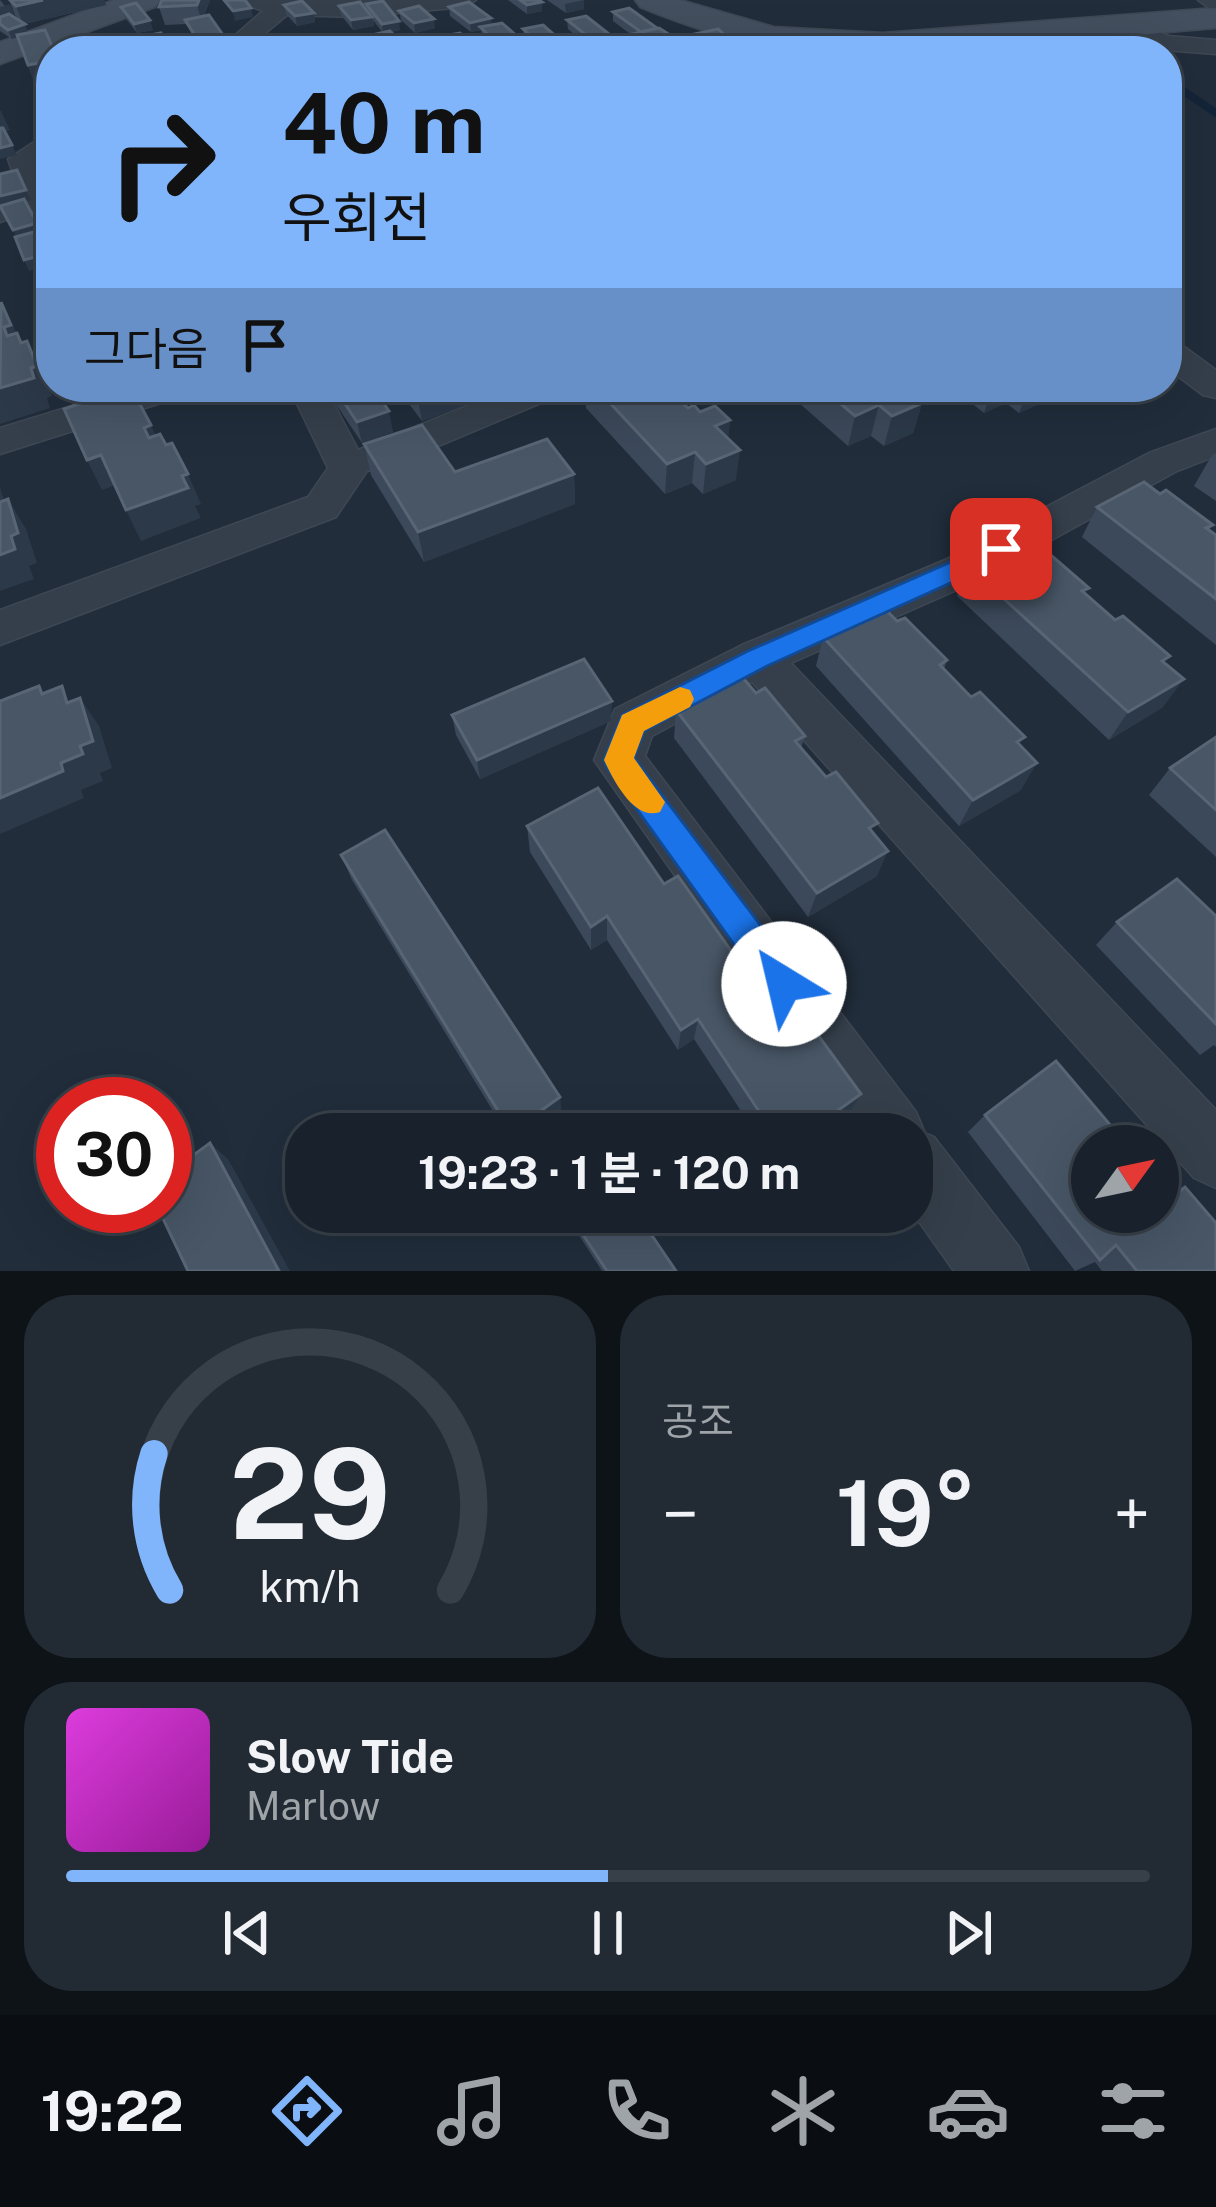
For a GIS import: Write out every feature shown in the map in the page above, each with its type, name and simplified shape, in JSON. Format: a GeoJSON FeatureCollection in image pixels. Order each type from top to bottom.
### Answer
{"type":"FeatureCollection","features":[{"type":"Feature","properties":{"kind":"street"},"geometry":{"type":"LineString","coordinates":[[50,36],[144,0]]}},
{"type":"Feature","properties":{"kind":"street"},"geometry":{"type":"LineString","coordinates":[[244,0],[281,8],[376,9],[465,0]]}},
{"type":"Feature","properties":{"kind":"street"},"geometry":{"type":"LineString","coordinates":[[247,36],[281,8],[311,0]]}},
{"type":"Feature","properties":{"kind":"street"},"geometry":{"type":"LineString","coordinates":[[651,0],[750,36]]}},
{"type":"Feature","properties":{"kind":"street"},"geometry":{"type":"LineString","coordinates":[[961,36],[1216,18]]}},
{"type":"Feature","properties":{"kind":"street"},"geometry":{"type":"LineString","coordinates":[[1122,24],[1149,36]]}},
{"type":"Feature","properties":{"kind":"street"},"geometry":{"type":"LineString","coordinates":[[0,55],[36,41]]}},
{"type":"Feature","properties":{"kind":"street"},"geometry":{"type":"LineString","coordinates":[[1182,44],[1216,46]]}},
{"type":"Feature","properties":{"kind":"street"},"geometry":{"type":"LineString","coordinates":[[36,149],[22,159],[36,196]]}},
{"type":"Feature","properties":{"kind":"street"},"geometry":{"type":"LineString","coordinates":[[0,213],[36,202]]}},
{"type":"Feature","properties":{"kind":"street"},"geometry":{"type":"LineString","coordinates":[[1182,362],[1216,387]]}},
{"type":"Feature","properties":{"kind":"street"},"geometry":{"type":"LineString","coordinates":[[0,442],[126,402]]}},
{"type":"Feature","properties":{"kind":"street"},"geometry":{"type":"LineString","coordinates":[[314,402],[348,469]]}},
{"type":"Feature","properties":{"kind":"street"},"geometry":{"type":"LineString","coordinates":[[0,628],[322,507],[348,469],[511,402]]}},
{"type":"Feature","properties":{"kind":"street"},"geometry":{"type":"LineString","coordinates":[[879,1113],[619,760],[632,723],[758,658],[960,571],[1163,462],[1216,442]]}},
{"type":"Feature","properties":{"kind":"street"},"geometry":{"type":"LineString","coordinates":[[758,658],[1216,1156]]}},
{"type":"Feature","properties":{"kind":"street"},"geometry":{"type":"LineString","coordinates":[[933,1188],[994,1271]]}},
{"type":"Feature","properties":{"kind":"building"},"geometry":{"type":"Polygon","coordinates":[[[10,0],[43,0],[16,6],[10,0]]]}},
{"type":"Feature","properties":{"kind":"building"},"geometry":{"type":"Polygon","coordinates":[[[162,0],[199,0],[197,5],[159,7],[162,0]]]}},
{"type":"Feature","properties":{"kind":"building"},"geometry":{"type":"Polygon","coordinates":[[[224,0],[245,0],[251,8],[233,11],[224,0]]]}},
{"type":"Feature","properties":{"kind":"building"},"geometry":{"type":"Polygon","coordinates":[[[302,1],[314,13],[295,16],[284,5],[302,1]]]}},
{"type":"Feature","properties":{"kind":"building"},"geometry":{"type":"Polygon","coordinates":[[[383,1],[399,21],[382,24],[366,4],[383,1]]]}},
{"type":"Feature","properties":{"kind":"building"},"geometry":{"type":"Polygon","coordinates":[[[360,2],[372,17],[351,20],[339,6],[360,2]]]}},
{"type":"Feature","properties":{"kind":"building"},"geometry":{"type":"Polygon","coordinates":[[[469,2],[491,18],[470,23],[449,7],[469,2]]]}},
{"type":"Feature","properties":{"kind":"building"},"geometry":{"type":"Polygon","coordinates":[[[136,3],[150,20],[134,24],[121,7],[136,3]]]}},
{"type":"Feature","properties":{"kind":"building"},"geometry":{"type":"Polygon","coordinates":[[[419,6],[434,19],[414,23],[399,11],[419,6]]]}},
{"type":"Feature","properties":{"kind":"building"},"geometry":{"type":"Polygon","coordinates":[[[629,8],[657,28],[641,32],[613,12],[629,8]]]}},
{"type":"Feature","properties":{"kind":"building"},"geometry":{"type":"Polygon","coordinates":[[[9,14],[25,24],[8,30],[0,24],[0,17],[9,14]]]}},
{"type":"Feature","properties":{"kind":"building"},"geometry":{"type":"Polygon","coordinates":[[[209,15],[223,35],[195,36],[185,20],[209,15]]]}},
{"type":"Feature","properties":{"kind":"building"},"geometry":{"type":"Polygon","coordinates":[[[586,16],[611,36],[587,36],[567,20],[586,16]]]}},
{"type":"Feature","properties":{"kind":"building"},"geometry":{"type":"Polygon","coordinates":[[[502,23],[517,36],[490,36],[480,27],[502,23]]]}},
{"type":"Feature","properties":{"kind":"building"},"geometry":{"type":"Polygon","coordinates":[[[543,25],[556,36],[531,36],[523,29],[543,25]]]}},
{"type":"Feature","properties":{"kind":"building"},"geometry":{"type":"Polygon","coordinates":[[[659,28],[671,36],[636,36],[659,28]]]}},
{"type":"Feature","properties":{"kind":"building"},"geometry":{"type":"Polygon","coordinates":[[[718,29],[726,36],[696,36],[718,29]]]}},
{"type":"Feature","properties":{"kind":"building"},"geometry":{"type":"Polygon","coordinates":[[[45,30],[48,36],[36,36],[36,64],[28,65],[17,35],[45,30]]]}},
{"type":"Feature","properties":{"kind":"building"},"geometry":{"type":"Polygon","coordinates":[[[3,128],[12,145],[0,148],[3,128]]]}},
{"type":"Feature","properties":{"kind":"building"},"geometry":{"type":"Polygon","coordinates":[[[17,170],[26,190],[0,196],[0,174],[17,170]]]}},
{"type":"Feature","properties":{"kind":"building"},"geometry":{"type":"Polygon","coordinates":[[[24,199],[36,223],[13,230],[0,206],[24,199]]]}},
{"type":"Feature","properties":{"kind":"building"},"geometry":{"type":"Polygon","coordinates":[[[36,231],[36,257],[24,260],[15,237],[36,231]]]}},
{"type":"Feature","properties":{"kind":"building"},"geometry":{"type":"Polygon","coordinates":[[[1,302],[11,325],[4,327],[7,336],[17,333],[21,343],[27,341],[36,366],[31,368],[34,378],[0,388],[1,302]]]}},
{"type":"Feature","properties":{"kind":"building"},"geometry":{"type":"Polygon","coordinates":[[[85,402],[139,402],[151,425],[144,428],[149,438],[160,434],[166,445],[172,443],[188,474],[182,476],[188,488],[126,510],[101,455],[87,460],[64,409],[85,402]]]}},
{"type":"Feature","properties":{"kind":"building"},"geometry":{"type":"Polygon","coordinates":[[[344,402],[383,402],[389,411],[357,422],[344,402]]]}},
{"type":"Feature","properties":{"kind":"building"},"geometry":{"type":"Polygon","coordinates":[[[609,402],[682,402],[700,412],[715,406],[730,420],[715,426],[740,450],[706,464],[695,452],[667,464],[609,402]]]}},
{"type":"Feature","properties":{"kind":"building"},"geometry":{"type":"Polygon","coordinates":[[[839,402],[922,403],[892,416],[879,405],[855,416],[839,402]]]}},
{"type":"Feature","properties":{"kind":"building"},"geometry":{"type":"Polygon","coordinates":[[[422,425],[455,472],[547,439],[574,474],[418,532],[364,444],[422,425]]]}},
{"type":"Feature","properties":{"kind":"building"},"geometry":{"type":"Polygon","coordinates":[[[1144,482],[1160,494],[1166,490],[1213,525],[1206,528],[1216,535],[1216,599],[1097,507],[1144,482]]]}},
{"type":"Feature","properties":{"kind":"building"},"geometry":{"type":"Polygon","coordinates":[[[8,499],[18,533],[11,536],[15,549],[0,555],[0,502],[8,499]]]}},
{"type":"Feature","properties":{"kind":"building"},"geometry":{"type":"Polygon","coordinates":[[[1022,540],[1037,553],[1044,549],[1089,588],[1082,591],[1115,620],[1123,616],[1170,656],[1162,661],[1184,679],[1128,712],[969,567],[1022,540]]]}},
{"type":"Feature","properties":{"kind":"building"},"geometry":{"type":"Polygon","coordinates":[[[883,607],[897,621],[905,618],[947,660],[940,665],[971,697],[980,692],[1025,737],[1017,742],[1037,763],[973,800],[823,637],[883,607]]]}},
{"type":"Feature","properties":{"kind":"building"},"geometry":{"type":"Polygon","coordinates":[[[584,659],[612,701],[477,760],[452,715],[584,659]]]}},
{"type":"Feature","properties":{"kind":"building"},"geometry":{"type":"Polygon","coordinates":[[[742,677],[756,693],[765,688],[805,736],[795,741],[826,777],[836,772],[878,823],[869,828],[888,851],[817,893],[676,710],[742,677]]]}},
{"type":"Feature","properties":{"kind":"building"},"geometry":{"type":"Polygon","coordinates":[[[39,686],[42,694],[62,686],[67,703],[80,698],[93,741],[80,746],[83,754],[61,763],[63,771],[0,798],[0,701],[39,686]]]}},
{"type":"Feature","properties":{"kind":"building"},"geometry":{"type":"Polygon","coordinates":[[[1216,737],[1216,810],[1170,768],[1216,737]]]}},
{"type":"Feature","properties":{"kind":"building"},"geometry":{"type":"Polygon","coordinates":[[[598,788],[664,884],[678,876],[754,983],[772,972],[861,1094],[834,1113],[760,1113],[698,1019],[681,1030],[607,916],[591,927],[527,826],[598,788]]]}},
{"type":"Feature","properties":{"kind":"building"},"geometry":{"type":"Polygon","coordinates":[[[385,830],[560,1097],[538,1113],[499,1113],[341,855],[385,830]]]}},
{"type":"Feature","properties":{"kind":"building"},"geometry":{"type":"Polygon","coordinates":[[[1177,879],[1216,916],[1216,1024],[1117,922],[1177,879]]]}},
{"type":"Feature","properties":{"kind":"building"},"geometry":{"type":"Polygon","coordinates":[[[1056,1061],[1110,1125],[1071,1125],[1071,1223],[985,1115],[1056,1061]]]}},
{"type":"Feature","properties":{"kind":"building"},"geometry":{"type":"Polygon","coordinates":[[[210,1143],[279,1271],[188,1271],[170,1233],[192,1233],[192,1156],[210,1143]]]}},
{"type":"Feature","properties":{"kind":"building"},"geometry":{"type":"Polygon","coordinates":[[[1185,1187],[1216,1223],[1216,1271],[1137,1271],[1116,1245],[1100,1260],[1079,1233],[1179,1233],[1179,1192],[1185,1187]]]}},
{"type":"Feature","properties":{"kind":"building"},"geometry":{"type":"Polygon","coordinates":[[[582,1233],[650,1233],[676,1271],[607,1271],[582,1233]]]}},
{"type":"Feature","properties":{"kind":"waterway"},"geometry":{"type":"LineString","coordinates":[[1182,90],[1216,113]]}},
{"type":"Feature","properties":{"kind":"slow traffic"},"geometry":{"type":"LineString","coordinates":[[650,802],[619,760],[632,723],[680,699]]}},
{"type":"Feature","properties":{"kind":"route"},"geometry":{"type":"LineString","coordinates":[[784,984],[619,760],[632,723],[758,658],[1001,549]]}}]}
